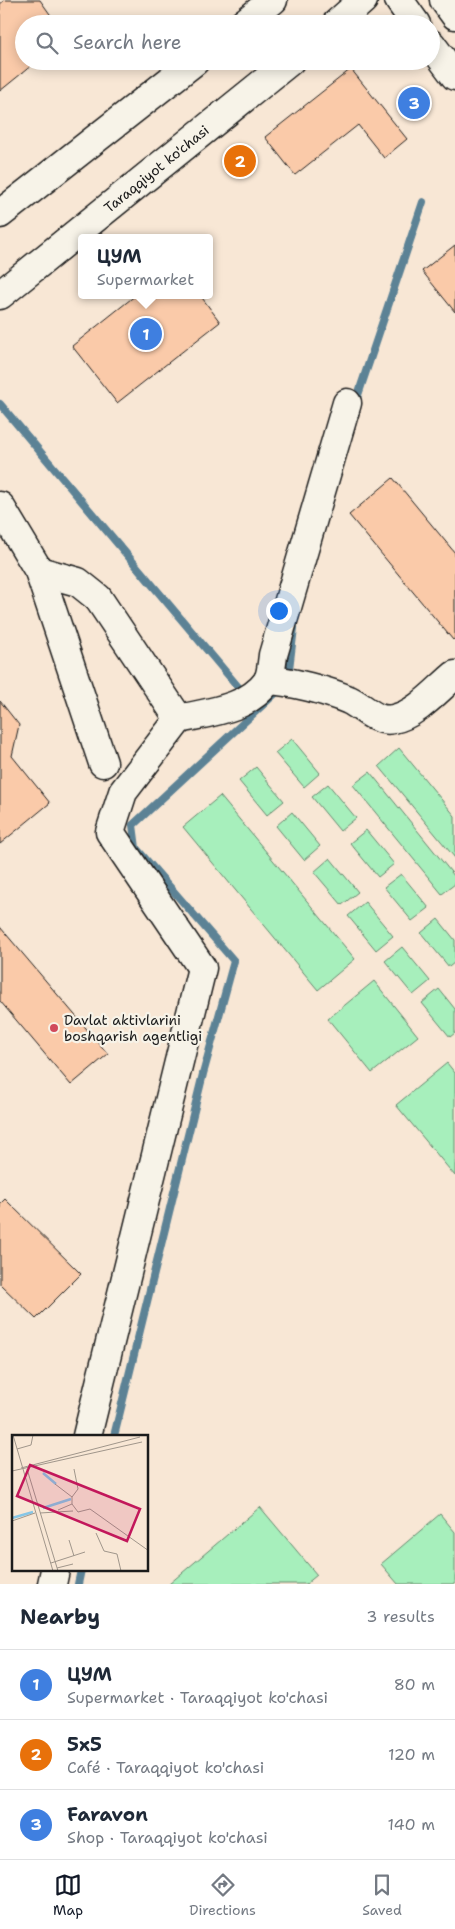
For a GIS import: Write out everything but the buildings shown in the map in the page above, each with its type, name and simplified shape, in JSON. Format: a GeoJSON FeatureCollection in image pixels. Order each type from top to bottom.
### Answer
{"type":"FeatureCollection","features":[{"type":"Feature","properties":{"kind":"street"},"geometry":{"type":"LineString","coordinates":[[254,15],[273,0]]}},
{"type":"Feature","properties":{"kind":"street"},"geometry":{"type":"LineString","coordinates":[[346,15],[363,0]]}},
{"type":"Feature","properties":{"kind":"street"},"geometry":{"type":"LineString","coordinates":[[399,0],[410,15]]}},
{"type":"Feature","properties":{"kind":"street"},"geometry":{"type":"LineString","coordinates":[[444,0],[455,15]]}},
{"type":"Feature","properties":{"kind":"street"},"geometry":{"type":"LineString","coordinates":[[440,56],[455,76]]}},
{"type":"Feature","properties":{"kind":"street"},"geometry":{"type":"LineString","coordinates":[[0,214],[184,70]]}},
{"type":"Feature","properties":{"kind":"street","name":"Taraqqiyot ko'chasi"},"geometry":{"type":"LineString","coordinates":[[0,295],[279,70]]}},
{"type":"Feature","properties":{"kind":"street"},"geometry":{"type":"LineString","coordinates":[[256,691],[273,655],[347,403]]}},
{"type":"Feature","properties":{"kind":"street"},"geometry":{"type":"LineString","coordinates":[[0,506],[38,572],[103,763]]}},
{"type":"Feature","properties":{"kind":"street"},"geometry":{"type":"LineString","coordinates":[[38,572],[78,582],[98,598],[179,719]]}},
{"type":"Feature","properties":{"kind":"street"},"geometry":{"type":"LineString","coordinates":[[87,1435],[202,968],[110,832],[123,792],[179,719],[230,708],[256,691],[296,684],[351,700],[378,719],[392,720],[403,716],[455,675]]}},
{"type":"Feature","properties":{"kind":"green space"},"geometry":{"type":"Polygon","coordinates":[[[292,739],[320,773],[304,787],[275,753],[292,739]]]}},
{"type":"Feature","properties":{"kind":"green space"},"geometry":{"type":"Polygon","coordinates":[[[399,748],[455,816],[455,858],[379,766],[399,748]]]}},
{"type":"Feature","properties":{"kind":"green space"},"geometry":{"type":"Polygon","coordinates":[[[256,767],[284,801],[267,815],[239,781],[256,767]]]}},
{"type":"Feature","properties":{"kind":"green space"},"geometry":{"type":"Polygon","coordinates":[[[370,772],[455,877],[455,884],[442,894],[353,785],[370,772]]]}},
{"type":"Feature","properties":{"kind":"green space"},"geometry":{"type":"Polygon","coordinates":[[[328,784],[356,818],[340,831],[312,797],[328,784]]]}},
{"type":"Feature","properties":{"kind":"green space"},"geometry":{"type":"Polygon","coordinates":[[[220,796],[355,959],[318,990],[183,827],[220,796]]]}},
{"type":"Feature","properties":{"kind":"green space"},"geometry":{"type":"Polygon","coordinates":[[[292,812],[320,846],[304,860],[276,826],[292,812]]]}},
{"type":"Feature","properties":{"kind":"green space"},"geometry":{"type":"Polygon","coordinates":[[[366,830],[394,864],[378,877],[350,843],[366,830]]]}},
{"type":"Feature","properties":{"kind":"green space"},"geometry":{"type":"Polygon","coordinates":[[[330,858],[358,892],[342,905],[314,872],[330,858]]]}},
{"type":"Feature","properties":{"kind":"green space"},"geometry":{"type":"Polygon","coordinates":[[[401,874],[429,908],[412,921],[384,887],[401,874]]]}},
{"type":"Feature","properties":{"kind":"green space"},"geometry":{"type":"Polygon","coordinates":[[[365,902],[393,936],[376,950],[348,916],[365,902]]]}},
{"type":"Feature","properties":{"kind":"green space"},"geometry":{"type":"Polygon","coordinates":[[[438,919],[455,940],[455,962],[449,967],[421,933],[438,919]]]}},
{"type":"Feature","properties":{"kind":"green space"},"geometry":{"type":"Polygon","coordinates":[[[402,947],[430,981],[413,995],[385,961],[402,947]]]}},
{"type":"Feature","properties":{"kind":"green space"},"geometry":{"type":"Polygon","coordinates":[[[374,981],[418,1036],[372,1073],[328,1019],[374,981]]]}},
{"type":"Feature","properties":{"kind":"green space"},"geometry":{"type":"Polygon","coordinates":[[[439,989],[455,1009],[455,1033],[450,1037],[422,1003],[439,989]]]}},
{"type":"Feature","properties":{"kind":"green space"},"geometry":{"type":"Polygon","coordinates":[[[447,1063],[455,1073],[455,1176],[396,1105],[447,1063]]]}},
{"type":"Feature","properties":{"kind":"green space"},"geometry":{"type":"Polygon","coordinates":[[[260,1507],[317,1575],[306,1584],[169,1584],[260,1507]]]}},
{"type":"Feature","properties":{"kind":"green space"},"geometry":{"type":"Polygon","coordinates":[[[440,1514],[455,1532],[455,1584],[398,1584],[381,1564],[440,1514]]]}},
{"type":"Feature","properties":{"kind":"waterway"},"geometry":{"type":"LineString","coordinates":[[355,404],[423,202]]}},
{"type":"Feature","properties":{"kind":"waterway"},"geometry":{"type":"LineString","coordinates":[[0,404],[245,695]]}},
{"type":"Feature","properties":{"kind":"waterway"},"geometry":{"type":"LineString","coordinates":[[288,677],[294,628]]}},
{"type":"Feature","properties":{"kind":"waterway"},"geometry":{"type":"LineString","coordinates":[[114,1435],[203,1074],[234,961],[136,848],[133,825],[281,688]]}},
{"type":"Feature","properties":{"kind":"waterway"},"geometry":{"type":"LineString","coordinates":[[78,1584],[81,1572]]}},
{"type":"Feature","properties":{"kind":"place","name":"Faravon"},"geometry":{"type":"Point","coordinates":[414,103]}},
{"type":"Feature","properties":{"kind":"place","name":"5x5"},"geometry":{"type":"Point","coordinates":[240,161]}},
{"type":"Feature","properties":{"kind":"place","name":"ЦУМ"},"geometry":{"type":"Point","coordinates":[146,334]}},
{"type":"Feature","properties":{"kind":"place","name":"Davlat aktivlarini boshqarish agentligi"},"geometry":{"type":"Point","coordinates":[54,1028]}}]}
